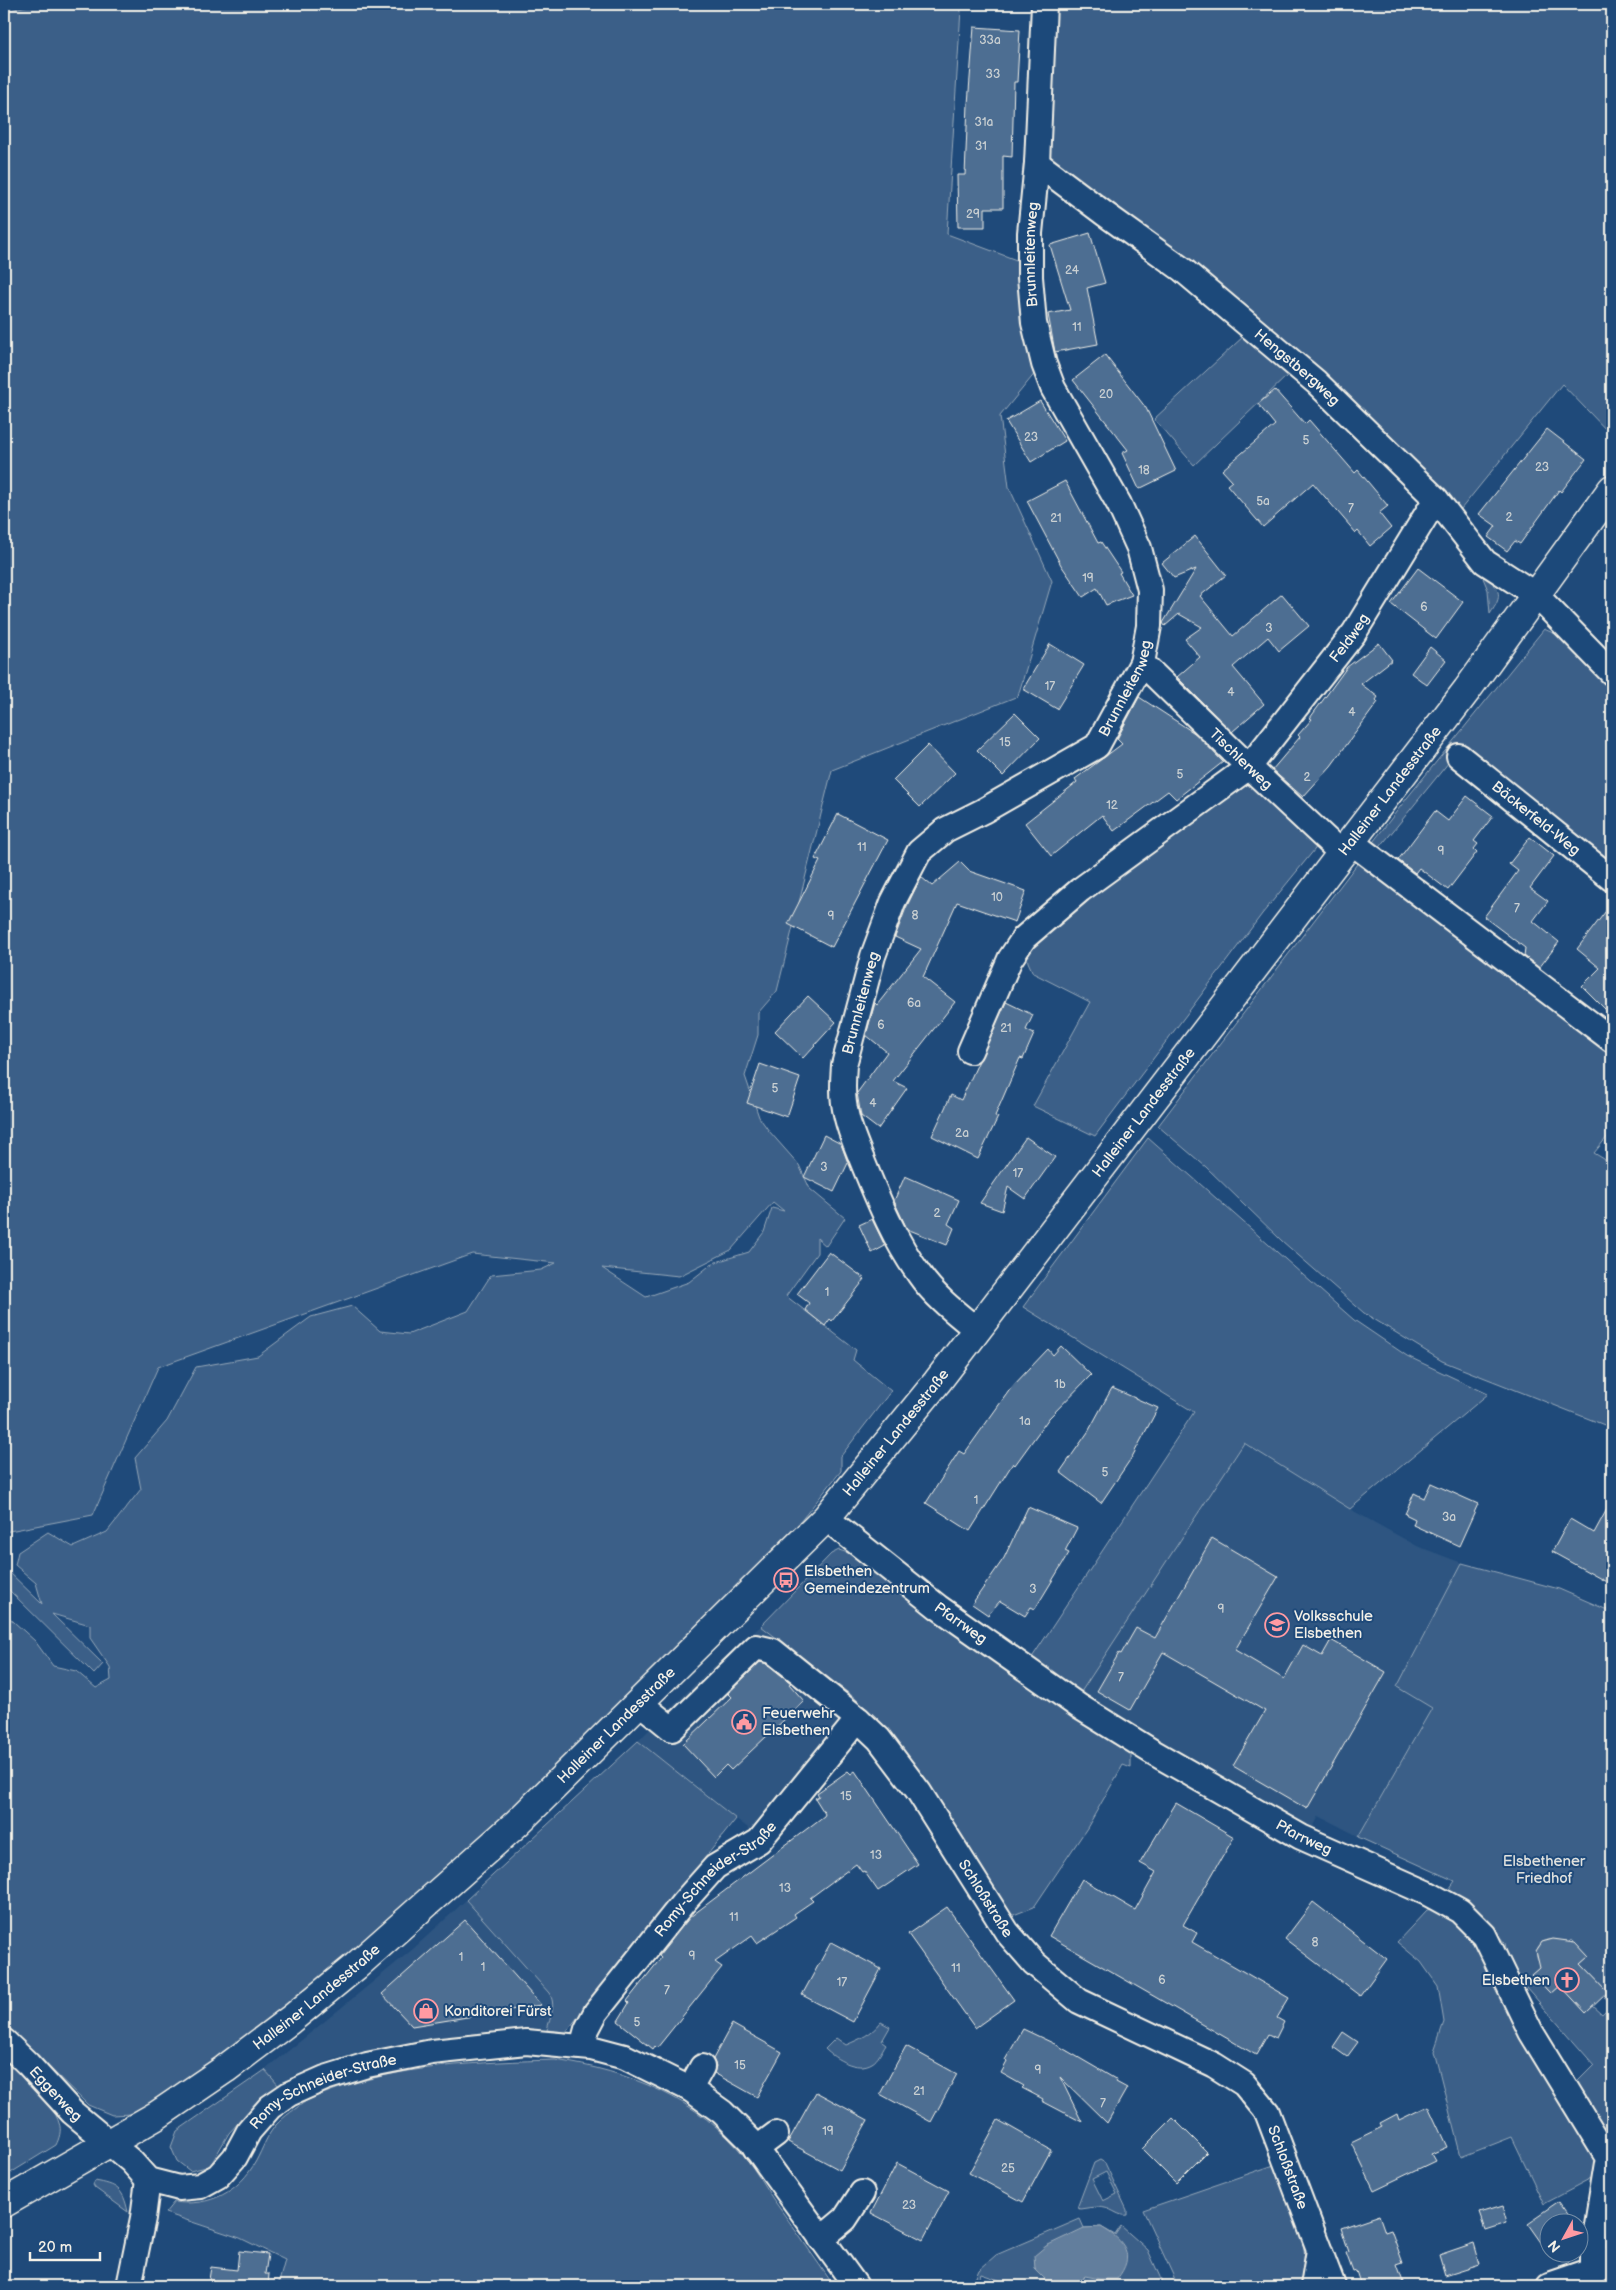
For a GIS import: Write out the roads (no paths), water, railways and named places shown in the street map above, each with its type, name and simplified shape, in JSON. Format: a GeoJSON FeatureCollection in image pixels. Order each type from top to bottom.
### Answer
{"type":"FeatureCollection","features":[{"type":"Feature","properties":{"kind":"main road","name":"Halleiner Landesstraße"},"geometry":{"type":"LineString","coordinates":[[4,2203],[110,2144],[226,2069],[348,1972],[518,1822],[826,1518],[895,1436],[1468,690],[1612,489]]}},
{"type":"Feature","properties":{"kind":"street","name":"Brunnleitenweg"},"geometry":{"type":"LineString","coordinates":[[977,1330],[945,1304],[919,1275],[896,1236],[878,1200],[847,1120],[844,1102],[844,1065],[873,956],[893,902],[919,852],[945,830],[983,811],[1097,746],[1142,663],[1149,626],[1150,590],[1139,548],[1119,504],[1053,388],[1044,364],[1034,323],[1030,277],[1030,233],[1037,163],[1044,4]]}},
{"type":"Feature","properties":{"kind":"street","name":"Hengstbergweg"},"geometry":{"type":"LineString","coordinates":[[1037,163],[1183,270],[1316,382],[1436,499],[1485,562],[1536,595],[1612,673]]}},
{"type":"Feature","properties":{"kind":"street","name":"Feldweg"},"geometry":{"type":"LineString","coordinates":[[970,1051],[1010,959],[1024,938],[1080,890],[1249,767],[1354,632],[1436,499]]}},
{"type":"Feature","properties":{"kind":"street","name":"Tischlerweg"},"geometry":{"type":"LineString","coordinates":[[1142,663],[1249,767],[1346,847],[1612,1040]]}},
{"type":"Feature","properties":{"kind":"street","name":"Bäckerfeld-Weg"},"geometry":{"type":"LineString","coordinates":[[1459,756],[1612,879]]}},
{"type":"Feature","properties":{"kind":"street","name":"Pfarrweg"},"geometry":{"type":"LineString","coordinates":[[826,1518],[938,1607],[1065,1698],[1151,1751],[1301,1837],[1427,1893],[1460,1911],[1484,1935],[1531,2032],[1608,2158],[1594,2244],[1603,2265]]}},
{"type":"Feature","properties":{"kind":"street","name":"Schloßstraße"},"geometry":{"type":"LineString","coordinates":[[640,1703],[672,1729],[756,1648],[773,1651],[858,1719],[879,1739],[919,1792],[950,1860],[1020,1949],[1060,1987],[1079,2001],[1214,2065],[1244,2084],[1267,2112],[1333,2286]]}},
{"type":"Feature","properties":{"kind":"street","name":"Romy-Schneider-Straße"},"geometry":{"type":"LineString","coordinates":[[582,2047],[587,2029],[596,2012],[684,1903],[715,1868],[759,1841],[858,1719]]}},
{"type":"Feature","properties":{"kind":"street","name":"Eggerweg"},"geometry":{"type":"LineString","coordinates":[[4,2041],[72,2112],[110,2144]]}},
{"type":"Feature","properties":{"kind":"street","name":"Romy-Schneider-Straße"},"geometry":{"type":"LineString","coordinates":[[110,2144],[148,2180],[179,2188],[200,2186],[218,2176],[236,2157],[249,2131],[270,2107],[289,2094],[324,2078],[367,2065],[432,2052],[526,2042],[582,2047],[625,2058],[690,2089],[722,2112],[756,2148],[856,2286]]}},
{"type":"Feature","properties":{"kind":"street"},"geometry":{"type":"LineString","coordinates":[[690,2089],[702,2067]]}},
{"type":"Feature","properties":{"kind":"street"},"geometry":{"type":"LineString","coordinates":[[756,2148],[776,2134]]}},
{"type":"Feature","properties":{"kind":"street"},"geometry":{"type":"LineString","coordinates":[[129,2286],[144,2218],[148,2180]]}},
{"type":"Feature","properties":{"kind":"street"},"geometry":{"type":"LineString","coordinates":[[821,2239],[845,2219],[862,2193]]}},
{"type":"Feature","properties":{"kind":"street","name":"Schloßstraße"},"geometry":{"type":"LineString","coordinates":[[1313,2286],[1319,2248]]}},
{"type":"Feature","properties":{"kind":"street"},"geometry":{"type":"LineString","coordinates":[[1550,2286],[1603,2265]]}},
{"type":"Feature","properties":{"kind":"place","name":"Elsbethen Gemeindezentrum"},"geometry":{"type":"Point","coordinates":[786,1580]}},
{"type":"Feature","properties":{"kind":"place","name":"Volksschule Elsbethen"},"geometry":{"type":"Point","coordinates":[1277,1625]}},
{"type":"Feature","properties":{"kind":"place","name":"Feuerwehr Elsbethen"},"geometry":{"type":"Point","coordinates":[744,1722]}},
{"type":"Feature","properties":{"kind":"place","name":"Elsbethen"},"geometry":{"type":"Point","coordinates":[1567,1980]}},
{"type":"Feature","properties":{"kind":"place","name":"Konditorei Fürst"},"geometry":{"type":"Point","coordinates":[426,2011]}},
{"type":"Feature","properties":{"kind":"park label","name":"Elsbethener Friedhof"},"geometry":{"type":"Point","coordinates":[1544,1870]}}]}
